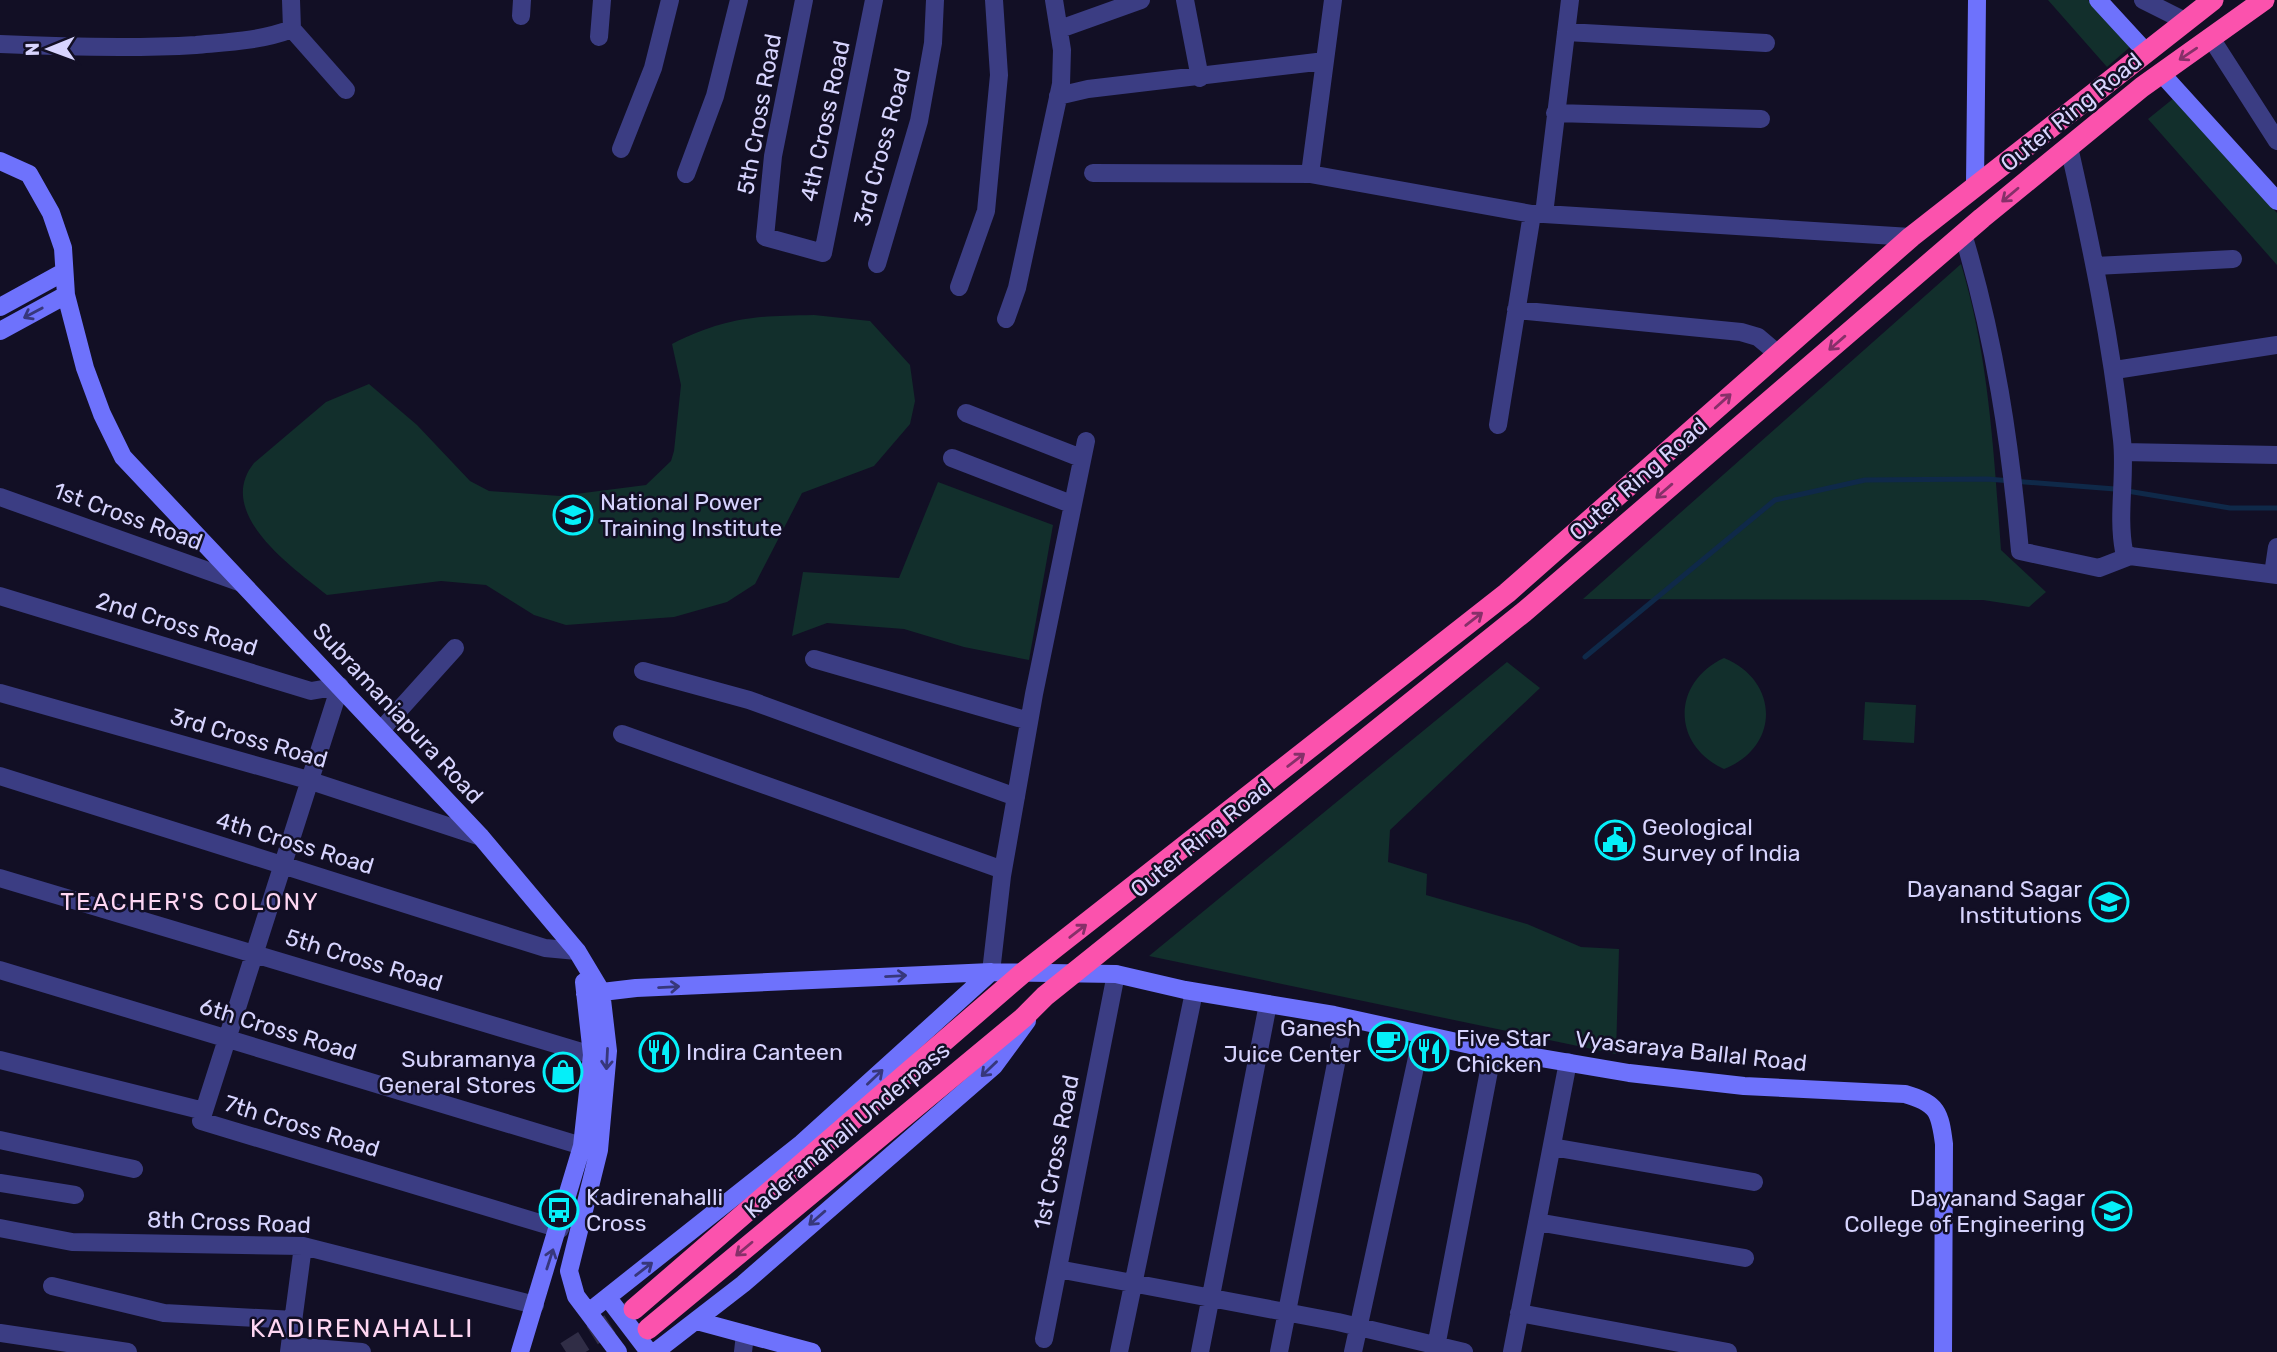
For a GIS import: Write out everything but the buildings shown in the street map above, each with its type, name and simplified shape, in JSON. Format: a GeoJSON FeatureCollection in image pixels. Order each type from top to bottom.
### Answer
{"type":"FeatureCollection","features":[{"type":"Feature","properties":{"kind":"highway","name":"Outer Ring Road"},"geometry":{"type":"LineString","coordinates":[[1024,972],[1507,593],[1911,237],[2192,11],[2213,0]]}},
{"type":"Feature","properties":{"kind":"highway","name":"Outer Ring Road"},"geometry":{"type":"LineString","coordinates":[[1045,996],[1524,612],[1963,234],[2069,147],[2161,73],[2264,0]]}},
{"type":"Feature","properties":{"kind":"highway","name":"Kaderanahali Underpass"},"geometry":{"type":"LineString","coordinates":[[634,1309],[1024,972]]}},
{"type":"Feature","properties":{"kind":"highway","name":"Kaderanahali Underpass"},"geometry":{"type":"LineString","coordinates":[[648,1329],[1023,1018],[1045,996]]}},
{"type":"Feature","properties":{"kind":"main road"},"geometry":{"type":"LineString","coordinates":[[1976,184],[1977,0]]}},
{"type":"Feature","properties":{"kind":"main road"},"geometry":{"type":"LineString","coordinates":[[2098,0],[2145,51]]}},
{"type":"Feature","properties":{"kind":"main road"},"geometry":{"type":"LineString","coordinates":[[2161,73],[2277,201]]}},
{"type":"Feature","properties":{"kind":"main road","name":"Subramaniapura Road"},"geometry":{"type":"LineString","coordinates":[[0,161],[29,174],[51,213],[62,248],[62,273],[66,295],[89,380],[123,457],[481,837],[580,956],[593,992]]}},
{"type":"Feature","properties":{"kind":"main road"},"geometry":{"type":"LineString","coordinates":[[0,307],[62,273]]}},
{"type":"Feature","properties":{"kind":"main road"},"geometry":{"type":"LineString","coordinates":[[0,331],[66,295]]}},
{"type":"Feature","properties":{"kind":"main road"},"geometry":{"type":"LineString","coordinates":[[590,1311],[802,1143],[990,972]]}},
{"type":"Feature","properties":{"kind":"main road","name":"Vyasaraya Ballal Road"},"geometry":{"type":"LineString","coordinates":[[593,992],[990,972],[1116,974],[1194,992],[1345,1018],[1493,1050],[1629,1073],[1744,1086],[1905,1094],[1925,1101],[1940,1115],[1944,1144],[1943,1352]]}},
{"type":"Feature","properties":{"kind":"main road"},"geometry":{"type":"LineString","coordinates":[[518,1350],[560,1228],[582,1146],[592,1055],[593,992]]}},
{"type":"Feature","properties":{"kind":"main road"},"geometry":{"type":"LineString","coordinates":[[593,992],[608,1051],[599,1150],[569,1271],[576,1296],[590,1311],[618,1352]]}},
{"type":"Feature","properties":{"kind":"main road"},"geometry":{"type":"LineString","coordinates":[[655,1352],[697,1321],[994,1066],[1045,996]]}},
{"type":"Feature","properties":{"kind":"main road"},"geometry":{"type":"LineString","coordinates":[[607,1298],[649,1352]]}},
{"type":"Feature","properties":{"kind":"main road"},"geometry":{"type":"LineString","coordinates":[[697,1321],[744,1343],[812,1352]]}},
{"type":"Feature","properties":{"kind":"street"},"geometry":{"type":"LineString","coordinates":[[291,0],[292,29],[346,90]]}},
{"type":"Feature","properties":{"kind":"street"},"geometry":{"type":"LineString","coordinates":[[599,37],[602,0]]}},
{"type":"Feature","properties":{"kind":"street"},"geometry":{"type":"LineString","coordinates":[[621,149],[653,68],[670,0]]}},
{"type":"Feature","properties":{"kind":"street"},"geometry":{"type":"LineString","coordinates":[[686,174],[715,96],[739,0]]}},
{"type":"Feature","properties":{"kind":"street","name":"5th Cross Road"},"geometry":{"type":"LineString","coordinates":[[804,0],[773,156],[765,237],[823,253]]}},
{"type":"Feature","properties":{"kind":"street","name":"4th Cross Road"},"geometry":{"type":"LineString","coordinates":[[823,253],[874,0]]}},
{"type":"Feature","properties":{"kind":"street","name":"3rd Cross Road"},"geometry":{"type":"LineString","coordinates":[[877,264],[919,121],[933,43],[935,0]]}},
{"type":"Feature","properties":{"kind":"street"},"geometry":{"type":"LineString","coordinates":[[959,287],[986,211],[999,75],[994,0]]}},
{"type":"Feature","properties":{"kind":"street"},"geometry":{"type":"LineString","coordinates":[[1006,319],[1017,288],[1058,96],[1062,50],[1054,0]]}},
{"type":"Feature","properties":{"kind":"street"},"geometry":{"type":"LineString","coordinates":[[1060,29],[1141,0]]}},
{"type":"Feature","properties":{"kind":"street"},"geometry":{"type":"LineString","coordinates":[[1185,0],[1200,78]]}},
{"type":"Feature","properties":{"kind":"street"},"geometry":{"type":"LineString","coordinates":[[1310,174],[1333,0]]}},
{"type":"Feature","properties":{"kind":"street"},"geometry":{"type":"LineString","coordinates":[[1498,425],[1516,310],[1538,214],[1555,114],[1570,0]]}},
{"type":"Feature","properties":{"kind":"street"},"geometry":{"type":"LineString","coordinates":[[2143,0],[2192,11]]}},
{"type":"Feature","properties":{"kind":"street"},"geometry":{"type":"LineString","coordinates":[[0,44],[83,48],[157,47],[248,41],[292,29]]}},
{"type":"Feature","properties":{"kind":"street"},"geometry":{"type":"LineString","coordinates":[[1566,33],[1766,43]]}},
{"type":"Feature","properties":{"kind":"street"},"geometry":{"type":"LineString","coordinates":[[2211,38],[2277,141]]}},
{"type":"Feature","properties":{"kind":"street"},"geometry":{"type":"LineString","coordinates":[[1058,96],[1088,89],[1200,78],[1325,61]]}},
{"type":"Feature","properties":{"kind":"street"},"geometry":{"type":"LineString","coordinates":[[1555,114],[1761,119]]}},
{"type":"Feature","properties":{"kind":"street"},"geometry":{"type":"LineString","coordinates":[[2069,147],[2115,370],[2123,452],[2122,543],[2123,551],[2130,556]]}},
{"type":"Feature","properties":{"kind":"street"},"geometry":{"type":"LineString","coordinates":[[1093,173],[1310,174],[1538,214],[1911,237]]}},
{"type":"Feature","properties":{"kind":"street"},"geometry":{"type":"LineString","coordinates":[[1963,234],[1986,309],[2012,468],[2020,551],[2099,568],[2130,556],[2275,574],[2277,547]]}},
{"type":"Feature","properties":{"kind":"street"},"geometry":{"type":"LineString","coordinates":[[2095,266],[2233,259]]}},
{"type":"Feature","properties":{"kind":"street"},"geometry":{"type":"LineString","coordinates":[[1516,310],[1741,332],[1758,337],[1777,353]]}},
{"type":"Feature","properties":{"kind":"street"},"geometry":{"type":"LineString","coordinates":[[2115,370],[2277,345]]}},
{"type":"Feature","properties":{"kind":"street"},"geometry":{"type":"LineString","coordinates":[[966,413],[1084,450],[1029,721],[1003,870],[990,972]]}},
{"type":"Feature","properties":{"kind":"street"},"geometry":{"type":"LineString","coordinates":[[2123,452],[2277,455]]}},
{"type":"Feature","properties":{"kind":"street"},"geometry":{"type":"LineString","coordinates":[[952,457],[1071,504]]}},
{"type":"Feature","properties":{"kind":"street","name":"1st Cross Road"},"geometry":{"type":"LineString","coordinates":[[0,497],[239,582]]}},
{"type":"Feature","properties":{"kind":"street","name":"2nd Cross Road"},"geometry":{"type":"LineString","coordinates":[[0,596],[311,691],[340,686]]}},
{"type":"Feature","properties":{"kind":"street"},"geometry":{"type":"LineString","coordinates":[[382,729],[455,648]]}},
{"type":"Feature","properties":{"kind":"street"},"geometry":{"type":"LineString","coordinates":[[814,659],[1029,721]]}},
{"type":"Feature","properties":{"kind":"street"},"geometry":{"type":"LineString","coordinates":[[643,671],[748,700],[1016,797]]}},
{"type":"Feature","properties":{"kind":"street"},"geometry":{"type":"LineString","coordinates":[[204,1111],[340,686]]}},
{"type":"Feature","properties":{"kind":"street","name":"3rd Cross Road"},"geometry":{"type":"LineString","coordinates":[[0,693],[308,780],[481,837]]}},
{"type":"Feature","properties":{"kind":"street"},"geometry":{"type":"LineString","coordinates":[[622,734],[1003,870]]}},
{"type":"Feature","properties":{"kind":"street","name":"4th Cross Road"},"geometry":{"type":"LineString","coordinates":[[0,776],[545,948],[580,956]]}},
{"type":"Feature","properties":{"kind":"street","name":"5th Cross Road"},"geometry":{"type":"LineString","coordinates":[[0,878],[592,1055]]}},
{"type":"Feature","properties":{"kind":"street","name":"6th Cross Road"},"geometry":{"type":"LineString","coordinates":[[0,970],[582,1146]]}},
{"type":"Feature","properties":{"kind":"street","name":"1st Cross Road"},"geometry":{"type":"LineString","coordinates":[[1044,1339],[1116,974]]}},
{"type":"Feature","properties":{"kind":"street"},"geometry":{"type":"LineString","coordinates":[[1119,1352],[1194,992]]}},
{"type":"Feature","properties":{"kind":"street"},"geometry":{"type":"LineString","coordinates":[[1200,1352],[1268,1004]]}},
{"type":"Feature","properties":{"kind":"street"},"geometry":{"type":"LineString","coordinates":[[1279,1352],[1345,1018]]}},
{"type":"Feature","properties":{"kind":"street"},"geometry":{"type":"LineString","coordinates":[[1353,1352],[1422,1035]]}},
{"type":"Feature","properties":{"kind":"street"},"geometry":{"type":"LineString","coordinates":[[1436,1349],[1493,1050]]}},
{"type":"Feature","properties":{"kind":"street","name":"7th Cross Road"},"geometry":{"type":"LineString","coordinates":[[0,1060],[204,1111],[201,1121],[560,1228]]}},
{"type":"Feature","properties":{"kind":"street"},"geometry":{"type":"LineString","coordinates":[[1512,1352],[1568,1062]]}},
{"type":"Feature","properties":{"kind":"street"},"geometry":{"type":"LineString","coordinates":[[0,1140],[134,1168]]}},
{"type":"Feature","properties":{"kind":"street"},"geometry":{"type":"LineString","coordinates":[[1552,1147],[1754,1182]]}},
{"type":"Feature","properties":{"kind":"street"},"geometry":{"type":"LineString","coordinates":[[0,1183],[75,1195]]}},
{"type":"Feature","properties":{"kind":"street"},"geometry":{"type":"LineString","coordinates":[[1537,1222],[1745,1258]]}},
{"type":"Feature","properties":{"kind":"street","name":"8th Cross Road"},"geometry":{"type":"LineString","coordinates":[[0,1228],[72,1242],[303,1246],[535,1305]]}},
{"type":"Feature","properties":{"kind":"street"},"geometry":{"type":"LineString","coordinates":[[303,1246],[290,1349],[362,1352]]}},
{"type":"Feature","properties":{"kind":"street"},"geometry":{"type":"LineString","coordinates":[[1058,1269],[1359,1327],[1436,1349],[1464,1352]]}},
{"type":"Feature","properties":{"kind":"street"},"geometry":{"type":"LineString","coordinates":[[52,1286],[164,1313],[293,1320]]}},
{"type":"Feature","properties":{"kind":"street"},"geometry":{"type":"LineString","coordinates":[[1520,1313],[1686,1348],[1728,1352]]}},
{"type":"Feature","properties":{"kind":"street"},"geometry":{"type":"LineString","coordinates":[[0,1333],[128,1352]]}},
{"type":"Feature","properties":{"kind":"green space"},"geometry":{"type":"Polygon","coordinates":[[[2048,0],[2088,0],[2130,47],[2107,67],[2048,0]]]}},
{"type":"Feature","properties":{"kind":"green space"},"geometry":{"type":"Polygon","coordinates":[[[2174,98],[2277,213],[2277,265],[2148,119],[2174,98]]]}},
{"type":"Feature","properties":{"kind":"green space"},"geometry":{"type":"Polygon","coordinates":[[[1961,264],[1984,370],[1993,442],[2001,550],[2046,592],[2029,607],[1983,600],[1583,599],[1961,264]]]}},
{"type":"Feature","properties":{"kind":"green space"},"geometry":{"type":"Polygon","coordinates":[[[814,315],[870,321],[910,365],[915,401],[910,424],[874,466],[802,493],[755,584],[727,602],[674,617],[566,625],[534,615],[486,585],[441,581],[327,595],[278,554],[250,519],[244,501],[244,482],[254,463],[326,402],[369,384],[417,425],[470,481],[489,491],[560,496],[646,485],[671,461],[674,451],[681,385],[672,344],[725,323],[774,316],[814,315]]]}},
{"type":"Feature","properties":{"kind":"green space"},"geometry":{"type":"Polygon","coordinates":[[[938,482],[1053,525],[1029,660],[964,647],[904,629],[827,623],[792,636],[803,572],[899,578],[938,482]]]}},
{"type":"Feature","properties":{"kind":"green space"},"geometry":{"type":"Polygon","coordinates":[[[1724,658],[1742,668],[1756,682],[1763,697],[1766,714],[1756,746],[1742,759],[1724,769],[1694,745],[1687,730],[1685,713],[1687,697],[1695,682],[1707,669],[1724,658]]]}},
{"type":"Feature","properties":{"kind":"green space"},"geometry":{"type":"Polygon","coordinates":[[[1507,662],[1540,688],[1390,830],[1388,862],[1427,874],[1426,895],[1527,924],[1581,947],[1619,949],[1616,1054],[1149,956],[1507,662]]]}},
{"type":"Feature","properties":{"kind":"green space"},"geometry":{"type":"Polygon","coordinates":[[[1865,702],[1916,705],[1914,743],[1863,740],[1865,702]]]}},
{"type":"Feature","properties":{"kind":"waterway"},"geometry":{"type":"LineString","coordinates":[[1585,657],[1775,500],[1865,480],[1987,479],[2115,489],[2230,508],[2277,508]]}},
{"type":"Feature","properties":{"kind":"tunnel"},"geometry":{"type":"LineString","coordinates":[[566,1352],[634,1309]]}},
{"type":"Feature","properties":{"kind":"place","name":"National Power Training Institute"},"geometry":{"type":"Point","coordinates":[573,515]}},
{"type":"Feature","properties":{"kind":"place","name":"Geological Survey of India"},"geometry":{"type":"Point","coordinates":[1615,840]}},
{"type":"Feature","properties":{"kind":"place","name":"Dayanand Sagar Institutions"},"geometry":{"type":"Point","coordinates":[2109,902]}},
{"type":"Feature","properties":{"kind":"place","name":"Ganesh Juice Center"},"geometry":{"type":"Point","coordinates":[1388,1041]}},
{"type":"Feature","properties":{"kind":"place","name":"Five Star Chicken"},"geometry":{"type":"Point","coordinates":[1429,1051]}},
{"type":"Feature","properties":{"kind":"place","name":"Indira Canteen"},"geometry":{"type":"Point","coordinates":[659,1052]}},
{"type":"Feature","properties":{"kind":"place","name":"Subramanya General Stores"},"geometry":{"type":"Point","coordinates":[563,1072]}},
{"type":"Feature","properties":{"kind":"place","name":"Kadirenahalli Cross"},"geometry":{"type":"Point","coordinates":[559,1210]}},
{"type":"Feature","properties":{"kind":"place","name":"Dayanand Sagar College of Engineering"},"geometry":{"type":"Point","coordinates":[2112,1211]}},
{"type":"Feature","properties":{"kind":"district","name":"TEACHER'S COLONY"},"geometry":{"type":"Point","coordinates":[190,902]}},
{"type":"Feature","properties":{"kind":"district","name":"KADIRENAHALLI"},"geometry":{"type":"Point","coordinates":[362,1328]}}]}
